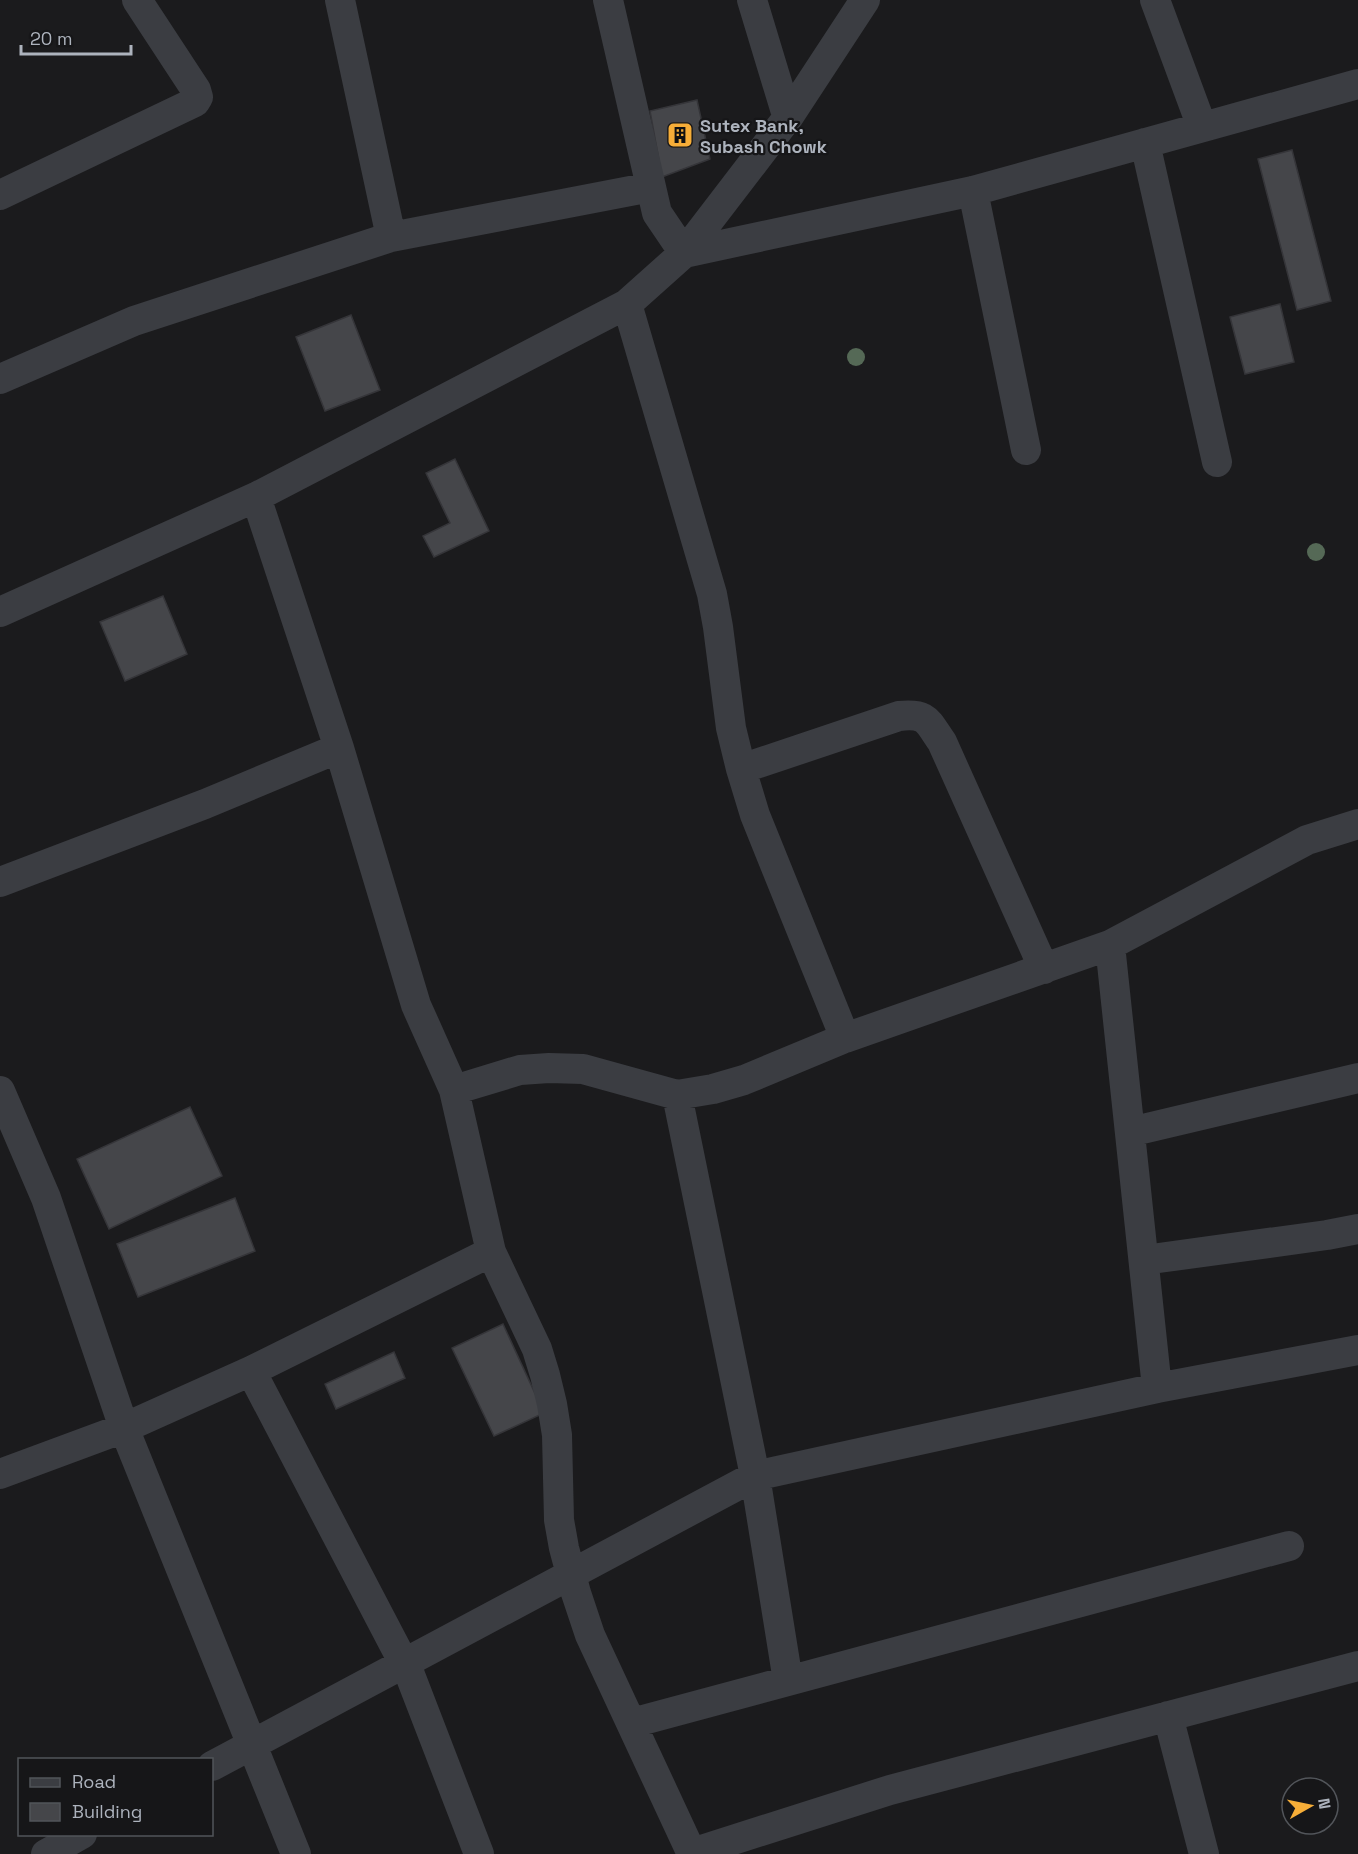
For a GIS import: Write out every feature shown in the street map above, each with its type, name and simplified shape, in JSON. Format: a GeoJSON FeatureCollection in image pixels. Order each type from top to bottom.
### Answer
{"type":"FeatureCollection","features":[{"type":"Feature","properties":{"kind":"street"},"geometry":{"type":"LineString","coordinates":[[0,195],[195,102],[198,97],[196,90],[137,0]]}},
{"type":"Feature","properties":{"kind":"street"},"geometry":{"type":"LineString","coordinates":[[340,0],[391,237]]}},
{"type":"Feature","properties":{"kind":"street"},"geometry":{"type":"LineString","coordinates":[[608,0],[657,213],[684,254]]}},
{"type":"Feature","properties":{"kind":"street"},"geometry":{"type":"LineString","coordinates":[[752,0],[789,116]]}},
{"type":"Feature","properties":{"kind":"street"},"geometry":{"type":"LineString","coordinates":[[0,612],[255,497],[627,304],[684,254],[789,116],[865,0]]}},
{"type":"Feature","properties":{"kind":"street"},"geometry":{"type":"LineString","coordinates":[[1155,0],[1202,127]]}},
{"type":"Feature","properties":{"kind":"street"},"geometry":{"type":"LineString","coordinates":[[684,254],[973,191],[1358,84]]}},
{"type":"Feature","properties":{"kind":"street"},"geometry":{"type":"LineString","coordinates":[[1145,143],[1216,462]]}},
{"type":"Feature","properties":{"kind":"street"},"geometry":{"type":"LineString","coordinates":[[0,379],[135,321],[391,237],[651,187]]}},
{"type":"Feature","properties":{"kind":"street"},"geometry":{"type":"LineString","coordinates":[[973,191],[1026,450]]}},
{"type":"Feature","properties":{"kind":"street"},"geometry":{"type":"LineString","coordinates":[[627,304],[712,594],[731,728],[741,769],[755,815],[845,1038]]}},
{"type":"Feature","properties":{"kind":"street"},"geometry":{"type":"LineString","coordinates":[[255,497],[339,748],[416,1005],[454,1090],[491,1252],[537,1349],[548,1385],[557,1435],[559,1521],[571,1574],[590,1635],[692,1853],[890,1790],[1358,1666]]}},
{"type":"Feature","properties":{"kind":"street"},"geometry":{"type":"LineString","coordinates":[[741,769],[899,716],[917,714],[927,721],[942,742],[1044,969]]}},
{"type":"Feature","properties":{"kind":"street"},"geometry":{"type":"LineString","coordinates":[[0,882],[205,804],[339,748]]}},
{"type":"Feature","properties":{"kind":"street"},"geometry":{"type":"LineString","coordinates":[[454,1090],[520,1070],[549,1068],[583,1069],[677,1095],[713,1089],[744,1080],[845,1038],[1110,945],[1306,840],[1358,824]]}},
{"type":"Feature","properties":{"kind":"street"},"geometry":{"type":"LineString","coordinates":[[1110,945],[1157,1388]]}},
{"type":"Feature","properties":{"kind":"street"},"geometry":{"type":"LineString","coordinates":[[1130,1132],[1358,1078]]}},
{"type":"Feature","properties":{"kind":"street"},"geometry":{"type":"LineString","coordinates":[[0,1091],[46,1198],[124,1428],[296,1854]]}},
{"type":"Feature","properties":{"kind":"street"},"geometry":{"type":"LineString","coordinates":[[677,1095],[755,1476],[788,1681]]}},
{"type":"Feature","properties":{"kind":"street"},"geometry":{"type":"LineString","coordinates":[[1144,1260],[1358,1229]]}},
{"type":"Feature","properties":{"kind":"street"},"geometry":{"type":"LineString","coordinates":[[0,1474],[124,1428],[251,1371],[491,1252]]}},
{"type":"Feature","properties":{"kind":"street"},"geometry":{"type":"LineString","coordinates":[[213,1765],[755,1476],[1157,1388],[1358,1350]]}},
{"type":"Feature","properties":{"kind":"street"},"geometry":{"type":"LineString","coordinates":[[251,1371],[403,1663],[434,1733],[479,1854]]}},
{"type":"Feature","properties":{"kind":"street"},"geometry":{"type":"LineString","coordinates":[[632,1723],[1289,1546]]}},
{"type":"Feature","properties":{"kind":"street"},"geometry":{"type":"LineString","coordinates":[[1168,1716],[1204,1854]]}},
{"type":"Feature","properties":{"kind":"street"},"geometry":{"type":"LineString","coordinates":[[46,1854],[78,1836]]}},
{"type":"Feature","properties":{"kind":"building","name":"Sutex Bank, Subash Chowk"},"geometry":{"type":"Polygon","coordinates":[[[697,100],[710,159],[662,177],[650,111],[697,100]]]}},
{"type":"Feature","properties":{"kind":"building"},"geometry":{"type":"Polygon","coordinates":[[[1292,150],[1331,301],[1297,310],[1258,159],[1292,150]]]}},
{"type":"Feature","properties":{"kind":"building"},"geometry":{"type":"Polygon","coordinates":[[[1280,304],[1294,362],[1245,374],[1230,317],[1280,304]]]}},
{"type":"Feature","properties":{"kind":"building"},"geometry":{"type":"Polygon","coordinates":[[[351,315],[380,390],[325,411],[296,337],[351,315]]]}},
{"type":"Feature","properties":{"kind":"building"},"geometry":{"type":"Polygon","coordinates":[[[455,459],[489,531],[434,557],[423,536],[450,523],[426,473],[455,459]]]}},
{"type":"Feature","properties":{"kind":"building"},"geometry":{"type":"Polygon","coordinates":[[[163,596],[187,654],[125,681],[100,622],[163,596]]]}},
{"type":"Feature","properties":{"kind":"building"},"geometry":{"type":"Polygon","coordinates":[[[190,1107],[222,1176],[109,1229],[77,1159],[190,1107]]]}},
{"type":"Feature","properties":{"kind":"building"},"geometry":{"type":"Polygon","coordinates":[[[235,1198],[255,1251],[138,1297],[117,1244],[235,1198]]]}},
{"type":"Feature","properties":{"kind":"building"},"geometry":{"type":"Polygon","coordinates":[[[503,1324],[544,1413],[494,1436],[452,1348],[503,1324]]]}},
{"type":"Feature","properties":{"kind":"building"},"geometry":{"type":"Polygon","coordinates":[[[394,1352],[405,1378],[336,1409],[325,1384],[394,1352]]]}},
{"type":"Feature","properties":{"kind":"place","name":"Sutex Bank, Subash Chowk"},"geometry":{"type":"Point","coordinates":[680,135]}}]}
